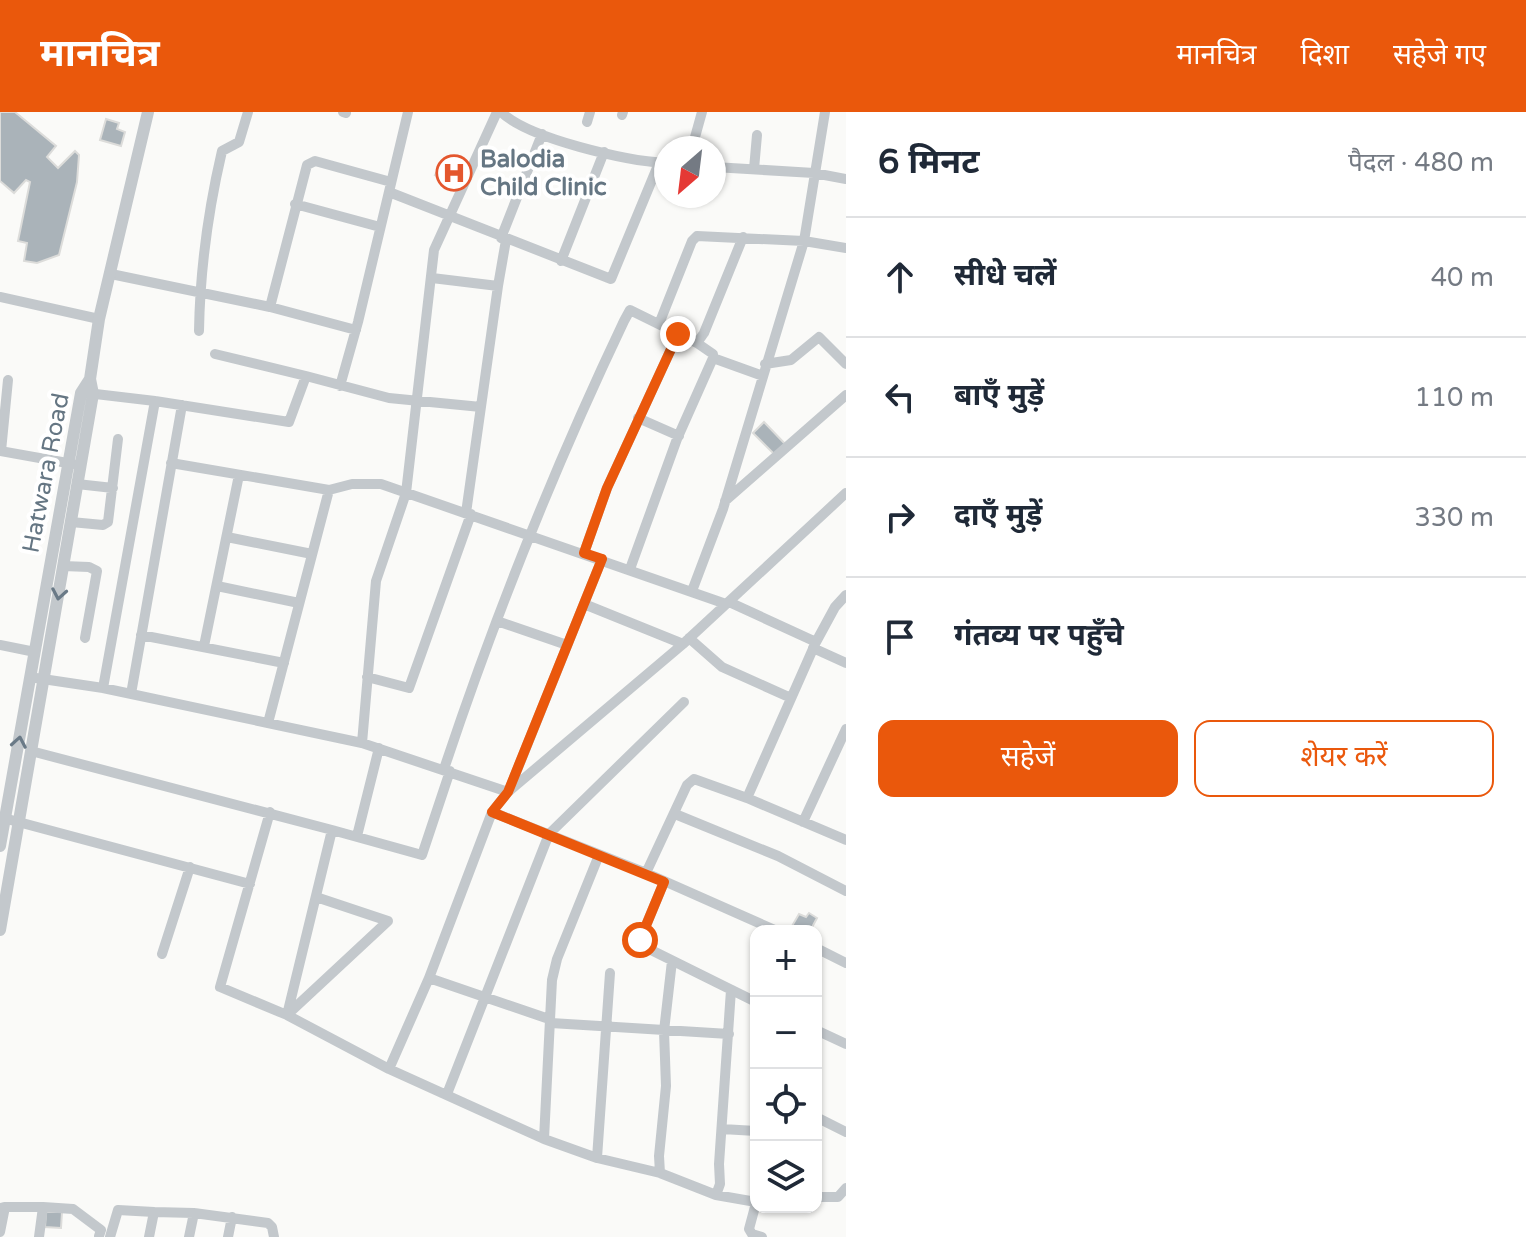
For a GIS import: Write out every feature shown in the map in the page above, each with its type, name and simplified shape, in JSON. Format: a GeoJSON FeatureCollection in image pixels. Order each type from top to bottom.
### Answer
{"type":"FeatureCollection","features":[{"type":"Feature","properties":{"kind":"street","name":"Hatwara Road"},"geometry":{"type":"LineString","coordinates":[[0,846],[2,818],[37,678],[35,652],[74,464],[99,319],[148,112]]}},
{"type":"Feature","properties":{"kind":"street"},"geometry":{"type":"LineString","coordinates":[[199,331],[209,210],[222,151],[239,142],[248,112]]}},
{"type":"Feature","properties":{"kind":"street"},"geometry":{"type":"LineString","coordinates":[[340,386],[408,112]]}},
{"type":"Feature","properties":{"kind":"street"},"geometry":{"type":"LineString","coordinates":[[362,743],[376,581],[406,493],[434,250],[499,112],[542,134],[604,152],[654,161]]}},
{"type":"Feature","properties":{"kind":"street"},"geometry":{"type":"LineString","coordinates":[[695,136],[702,112]]}},
{"type":"Feature","properties":{"kind":"street"},"geometry":{"type":"LineString","coordinates":[[692,591],[725,501],[804,241],[825,112]]}},
{"type":"Feature","properties":{"kind":"street"},"geometry":{"type":"LineString","coordinates":[[367,677],[409,688],[469,514],[504,239],[542,134]]}},
{"type":"Feature","properties":{"kind":"street"},"geometry":{"type":"LineString","coordinates":[[754,169],[757,135]]}},
{"type":"Feature","properties":{"kind":"street"},"geometry":{"type":"LineString","coordinates":[[561,261],[604,152]]}},
{"type":"Feature","properties":{"kind":"street"},"geometry":{"type":"LineString","coordinates":[[270,307],[303,172],[307,165],[315,161],[390,187],[450,217],[611,279],[654,181]]}},
{"type":"Feature","properties":{"kind":"street"},"geometry":{"type":"LineString","coordinates":[[726,168],[814,173],[846,179]]}},
{"type":"Feature","properties":{"kind":"street"},"geometry":{"type":"LineString","coordinates":[[295,204],[380,227]]}},
{"type":"Feature","properties":{"kind":"street"},"geometry":{"type":"LineString","coordinates":[[659,324],[695,238],[707,235],[804,241],[846,248]]}},
{"type":"Feature","properties":{"kind":"street"},"geometry":{"type":"LineString","coordinates":[[697,343],[704,333],[743,237]]}},
{"type":"Feature","properties":{"kind":"street"},"geometry":{"type":"LineString","coordinates":[[111,274],[270,307],[356,330]]}},
{"type":"Feature","properties":{"kind":"street"},"geometry":{"type":"LineString","coordinates":[[432,278],[498,286]]}},
{"type":"Feature","properties":{"kind":"street"},"geometry":{"type":"LineString","coordinates":[[0,297],[99,319]]}},
{"type":"Feature","properties":{"kind":"street"},"geometry":{"type":"LineString","coordinates":[[31,751],[270,812],[422,855],[497,621],[530,534],[583,406],[630,310],[697,343],[713,354],[713,358],[679,436],[630,569]]}},
{"type":"Feature","properties":{"kind":"street"},"geometry":{"type":"LineString","coordinates":[[584,553],[607,488],[678,334]]}},
{"type":"Feature","properties":{"kind":"street"},"geometry":{"type":"LineString","coordinates":[[765,364],[791,360],[819,337],[846,364]]}},
{"type":"Feature","properties":{"kind":"street"},"geometry":{"type":"LineString","coordinates":[[215,354],[389,398],[481,407]]}},
{"type":"Feature","properties":{"kind":"street"},"geometry":{"type":"LineString","coordinates":[[713,358],[762,376]]}},
{"type":"Feature","properties":{"kind":"street"},"geometry":{"type":"LineString","coordinates":[[87,394],[155,401],[289,422],[306,376]]}},
{"type":"Feature","properties":{"kind":"street"},"geometry":{"type":"LineString","coordinates":[[0,930],[31,751],[37,678],[63,566],[77,484],[74,464],[0,451],[8,380]]}},
{"type":"Feature","properties":{"kind":"street"},"geometry":{"type":"LineString","coordinates":[[725,501],[846,395]]}},
{"type":"Feature","properties":{"kind":"street"},"geometry":{"type":"LineString","coordinates":[[103,688],[155,401]]}},
{"type":"Feature","properties":{"kind":"street"},"geometry":{"type":"LineString","coordinates":[[131,694],[182,405]]}},
{"type":"Feature","properties":{"kind":"street"},"geometry":{"type":"LineString","coordinates":[[638,418],[679,436]]}},
{"type":"Feature","properties":{"kind":"street"},"geometry":{"type":"LineString","coordinates":[[71,522],[106,523],[109,519],[118,439]]}},
{"type":"Feature","properties":{"kind":"street"},"geometry":{"type":"LineString","coordinates":[[171,463],[329,490],[352,484],[381,484],[728,603],[846,663]]}},
{"type":"Feature","properties":{"kind":"street"},"geometry":{"type":"LineString","coordinates":[[204,646],[239,475]]}},
{"type":"Feature","properties":{"kind":"street"},"geometry":{"type":"LineString","coordinates":[[77,484],[113,488]]}},
{"type":"Feature","properties":{"kind":"street"},"geometry":{"type":"LineString","coordinates":[[268,723],[329,490]]}},
{"type":"Feature","properties":{"kind":"street"},"geometry":{"type":"LineString","coordinates":[[389,1069],[429,978],[492,812],[508,792],[686,641],[846,493]]}},
{"type":"Feature","properties":{"kind":"street"},"geometry":{"type":"LineString","coordinates":[[227,537],[312,554]]}},
{"type":"Feature","properties":{"kind":"street"},"geometry":{"type":"LineString","coordinates":[[508,792],[602,559]]}},
{"type":"Feature","properties":{"kind":"street"},"geometry":{"type":"LineString","coordinates":[[63,566],[89,567],[97,571],[85,638]]}},
{"type":"Feature","properties":{"kind":"street"},"geometry":{"type":"LineString","coordinates":[[217,586],[299,603]]}},
{"type":"Feature","properties":{"kind":"street"},"geometry":{"type":"LineString","coordinates":[[747,798],[815,645],[835,607],[846,595]]}},
{"type":"Feature","properties":{"kind":"street"},"geometry":{"type":"LineString","coordinates":[[584,604],[686,641],[722,667],[791,698]]}},
{"type":"Feature","properties":{"kind":"street"},"geometry":{"type":"LineString","coordinates":[[497,621],[567,645]]}},
{"type":"Feature","properties":{"kind":"street"},"geometry":{"type":"LineString","coordinates":[[141,635],[284,663]]}},
{"type":"Feature","properties":{"kind":"street"},"geometry":{"type":"LineString","coordinates":[[0,645],[35,652]]}},
{"type":"Feature","properties":{"kind":"street"},"geometry":{"type":"LineString","coordinates":[[37,678],[103,688],[362,743],[508,792]]}},
{"type":"Feature","properties":{"kind":"street"},"geometry":{"type":"LineString","coordinates":[[447,1094],[549,834],[684,702]]}},
{"type":"Feature","properties":{"kind":"street"},"geometry":{"type":"LineString","coordinates":[[803,822],[843,745],[846,729]]}},
{"type":"Feature","properties":{"kind":"street"},"geometry":{"type":"LineString","coordinates":[[357,836],[379,748]]}},
{"type":"Feature","properties":{"kind":"street"},"geometry":{"type":"LineString","coordinates":[[646,873],[687,785],[694,779],[846,840]]}},
{"type":"Feature","properties":{"kind":"street"},"geometry":{"type":"LineString","coordinates":[[270,812],[220,987],[287,1015],[389,1069],[544,1139],[597,1158],[660,1173],[716,1195],[750,1201]]}},
{"type":"Feature","properties":{"kind":"street"},"geometry":{"type":"LineString","coordinates":[[492,812],[646,873],[763,925]]}},
{"type":"Feature","properties":{"kind":"street"},"geometry":{"type":"LineString","coordinates":[[675,814],[778,856],[846,891]]}},
{"type":"Feature","properties":{"kind":"street"},"geometry":{"type":"LineString","coordinates":[[2,818],[250,884]]}},
{"type":"Feature","properties":{"kind":"street"},"geometry":{"type":"LineString","coordinates":[[287,1015],[332,830]]}},
{"type":"Feature","properties":{"kind":"street"},"geometry":{"type":"LineString","coordinates":[[544,1139],[552,980],[557,959],[599,855]]}},
{"type":"Feature","properties":{"kind":"street"},"geometry":{"type":"LineString","coordinates":[[162,954],[190,867]]}},
{"type":"Feature","properties":{"kind":"street"},"geometry":{"type":"LineString","coordinates":[[664,882],[640,940],[645,949],[750,999]]}},
{"type":"Feature","properties":{"kind":"street"},"geometry":{"type":"LineString","coordinates":[[287,1015],[388,921],[316,897]]}},
{"type":"Feature","properties":{"kind":"street"},"geometry":{"type":"LineString","coordinates":[[822,951],[846,963]]}},
{"type":"Feature","properties":{"kind":"street"},"geometry":{"type":"LineString","coordinates":[[660,1173],[666,1086],[664,1031],[672,961]]}},
{"type":"Feature","properties":{"kind":"street"},"geometry":{"type":"LineString","coordinates":[[597,1158],[610,973]]}},
{"type":"Feature","properties":{"kind":"street"},"geometry":{"type":"LineString","coordinates":[[429,978],[550,1021],[729,1034]]}},
{"type":"Feature","properties":{"kind":"street"},"geometry":{"type":"LineString","coordinates":[[716,1195],[720,1184],[731,990]]}},
{"type":"Feature","properties":{"kind":"street"},"geometry":{"type":"LineString","coordinates":[[822,1033],[846,1044]]}},
{"type":"Feature","properties":{"kind":"street"},"geometry":{"type":"LineString","coordinates":[[822,1120],[846,1132]]}},
{"type":"Feature","properties":{"kind":"street"},"geometry":{"type":"LineString","coordinates":[[722,1129],[750,1131]]}},
{"type":"Feature","properties":{"kind":"street"},"geometry":{"type":"LineString","coordinates":[[822,1197],[838,1197],[846,1188]]}},
{"type":"Feature","properties":{"kind":"street"},"geometry":{"type":"LineString","coordinates":[[39,1237],[43,1207]]}},
{"type":"Feature","properties":{"kind":"street"},"geometry":{"type":"LineString","coordinates":[[0,1232],[2,1208],[43,1207],[73,1209],[101,1230],[103,1237]]}},
{"type":"Feature","properties":{"kind":"street"},"geometry":{"type":"LineString","coordinates":[[103,1237],[118,1210],[232,1217],[270,1224],[274,1237]]}},
{"type":"Feature","properties":{"kind":"street"},"geometry":{"type":"LineString","coordinates":[[149,1237],[154,1212]]}},
{"type":"Feature","properties":{"kind":"street"},"geometry":{"type":"LineString","coordinates":[[189,1237],[194,1213]]}},
{"type":"Feature","properties":{"kind":"street"},"geometry":{"type":"LineString","coordinates":[[753,1213],[749,1229],[752,1234],[762,1237]]}},
{"type":"Feature","properties":{"kind":"street"},"geometry":{"type":"LineString","coordinates":[[228,1237],[232,1217]]}},
{"type":"Feature","properties":{"kind":"building"},"geometry":{"type":"Polygon","coordinates":[[[0,112],[15,112],[56,146],[47,157],[58,168],[75,151],[79,155],[77,182],[59,255],[37,263],[24,261],[27,243],[18,241],[30,182],[26,180],[14,193],[0,181],[0,112]]]}},
{"type":"Feature","properties":{"kind":"building"},"geometry":{"type":"Polygon","coordinates":[[[106,119],[119,123],[117,129],[125,132],[121,146],[100,140],[106,119]]]}},
{"type":"Feature","properties":{"kind":"building"},"geometry":{"type":"Polygon","coordinates":[[[444,159],[466,171],[457,187],[435,175],[444,159]]]}},
{"type":"Feature","properties":{"kind":"building"},"geometry":{"type":"Polygon","coordinates":[[[764,422],[787,446],[775,455],[753,433],[764,422]]]}},
{"type":"Feature","properties":{"kind":"building"},"geometry":{"type":"Polygon","coordinates":[[[809,913],[817,918],[813,925],[793,925],[799,914],[806,917],[809,913]]]}},
{"type":"Feature","properties":{"kind":"building"},"geometry":{"type":"Polygon","coordinates":[[[46,1212],[62,1212],[61,1228],[45,1227],[46,1212]]]}},
{"type":"Feature","properties":{"kind":"place","name":"Balodia Child Clinic"},"geometry":{"type":"Point","coordinates":[454,173]}},
{"type":"Feature","properties":{"kind":"route"},"geometry":{"type":"LineString","coordinates":[[640,940],[664,882],[492,812],[508,792],[602,559],[584,553],[607,488],[678,334]]}}]}
